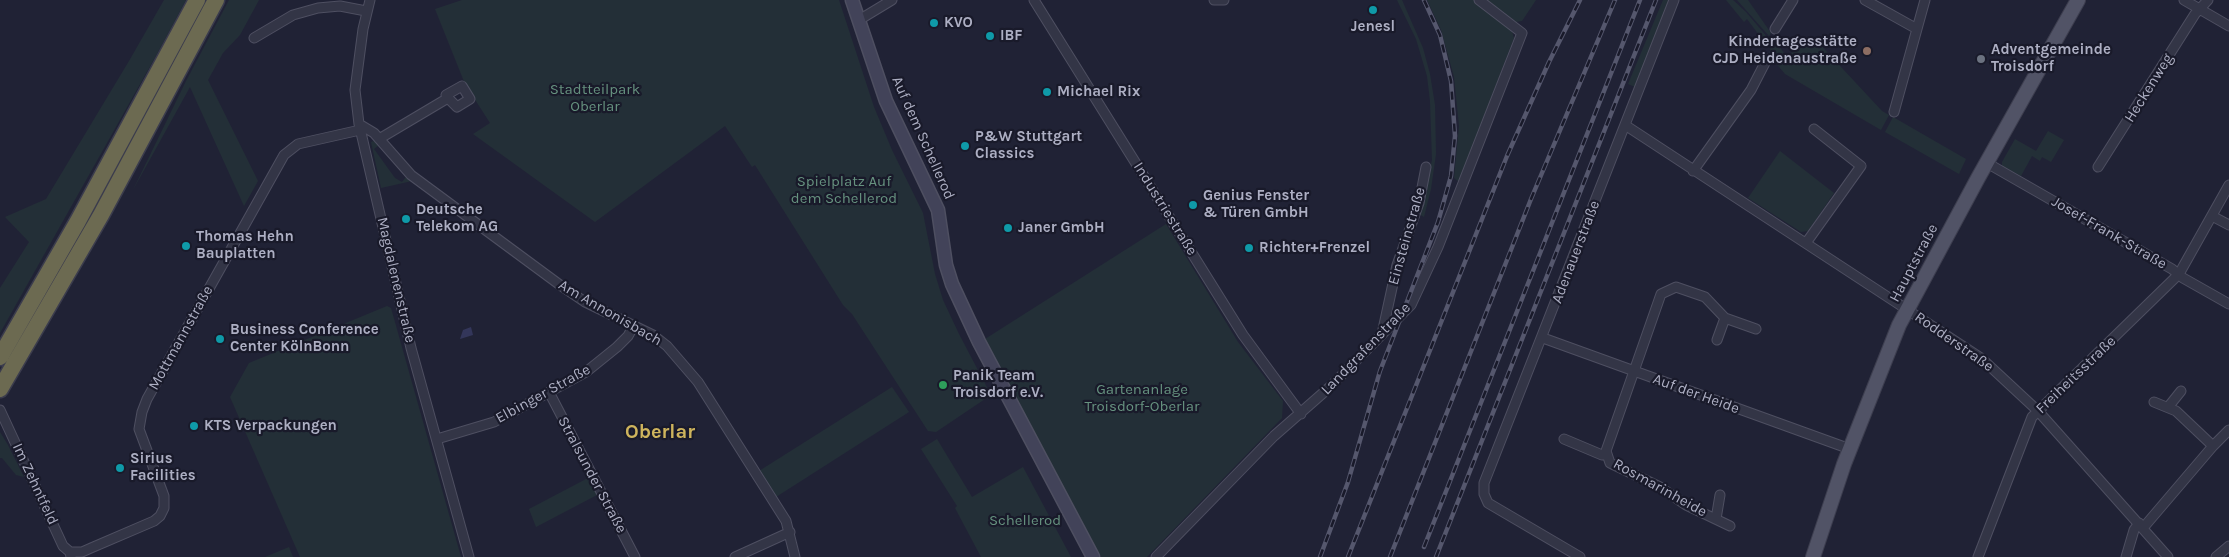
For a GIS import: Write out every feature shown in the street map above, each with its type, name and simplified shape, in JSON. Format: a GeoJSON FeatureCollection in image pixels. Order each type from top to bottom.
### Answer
{"type":"FeatureCollection","features":[{"type":"Feature","properties":{"kind":"highway"},"geometry":{"type":"LineString","coordinates":[[0,356],[78,222],[198,0]]}},
{"type":"Feature","properties":{"kind":"highway"},"geometry":{"type":"LineString","coordinates":[[0,389],[101,215],[216,0]]}},
{"type":"Feature","properties":{"kind":"main road","name":"Hauptstraße"},"geometry":{"type":"LineString","coordinates":[[1813,557],[1850,449],[1899,326],[2078,0]]}},
{"type":"Feature","properties":{"kind":"street","name":"Magdalenenstraße"},"geometry":{"type":"LineString","coordinates":[[370,0],[366,11],[355,90],[360,127],[401,307],[469,557]]}},
{"type":"Feature","properties":{"kind":"street","name":"Auf dem Schellerod"},"geometry":{"type":"LineString","coordinates":[[852,0],[886,101],[938,210],[946,265],[957,297],[1001,385],[1094,557]]}},
{"type":"Feature","properties":{"kind":"street"},"geometry":{"type":"LineString","coordinates":[[860,20],[892,0]]}},
{"type":"Feature","properties":{"kind":"street","name":"Industriestraße"},"geometry":{"type":"LineString","coordinates":[[1034,0],[1243,335],[1301,414]]}},
{"type":"Feature","properties":{"kind":"street"},"geometry":{"type":"LineString","coordinates":[[1214,0],[1224,0]]}},
{"type":"Feature","properties":{"kind":"street","name":"Landgrafenstraße"},"geometry":{"type":"LineString","coordinates":[[1156,557],[1268,442],[1355,363],[1411,305],[1438,247],[1522,33],[1479,0]]}},
{"type":"Feature","properties":{"kind":"street","name":"Adenauerstraße"},"geometry":{"type":"LineString","coordinates":[[1580,557],[1488,503],[1484,494],[1484,483],[1543,338],[1674,0]]}},
{"type":"Feature","properties":{"kind":"street"},"geometry":{"type":"LineString","coordinates":[[1775,30],[1793,0]]}},
{"type":"Feature","properties":{"kind":"street"},"geometry":{"type":"LineString","coordinates":[[1865,0],[1917,29]]}},
{"type":"Feature","properties":{"kind":"street"},"geometry":{"type":"LineString","coordinates":[[1894,112],[1925,0]]}},
{"type":"Feature","properties":{"kind":"street"},"geometry":{"type":"LineString","coordinates":[[2184,0],[2229,26]]}},
{"type":"Feature","properties":{"kind":"street","name":"Heckenweg"},"geometry":{"type":"LineString","coordinates":[[2098,167],[2200,9],[2208,0]]}},
{"type":"Feature","properties":{"kind":"street"},"geometry":{"type":"LineString","coordinates":[[254,38],[293,15],[318,8],[340,6],[366,11]]}},
{"type":"Feature","properties":{"kind":"street"},"geometry":{"type":"LineString","coordinates":[[1693,171],[1751,90],[1767,59]]}},
{"type":"Feature","properties":{"kind":"street"},"geometry":{"type":"LineString","coordinates":[[379,139],[448,98]]}},
{"type":"Feature","properties":{"kind":"street","name":"Rodderstraße"},"geometry":{"type":"LineString","coordinates":[[1625,124],[1693,171],[1981,358],[2038,411],[2168,557]]}},
{"type":"Feature","properties":{"kind":"street","name":"Am Annonisbach"},"geometry":{"type":"LineString","coordinates":[[360,127],[379,139],[405,170],[574,294],[653,335],[666,346],[689,371],[780,511],[790,532],[795,557]]}},
{"type":"Feature","properties":{"kind":"street","name":"Mottmannstraße"},"geometry":{"type":"LineString","coordinates":[[70,554],[82,552],[154,521],[162,512],[164,496],[139,429],[147,398],[284,155],[298,144],[360,127]]}},
{"type":"Feature","properties":{"kind":"street"},"geometry":{"type":"LineString","coordinates":[[1806,243],[1861,166],[1814,129]]}},
{"type":"Feature","properties":{"kind":"street","name":"Josef-Frank-Straße"},"geometry":{"type":"LineString","coordinates":[[1987,163],[2229,304]]}},
{"type":"Feature","properties":{"kind":"street","name":"Einsteinstraße"},"geometry":{"type":"LineString","coordinates":[[1382,334],[1397,265],[1419,203],[1426,167]]}},
{"type":"Feature","properties":{"kind":"street","name":"Freiheitsstraße"},"geometry":{"type":"LineString","coordinates":[[1978,557],[2032,417],[2179,274],[2229,185]]}},
{"type":"Feature","properties":{"kind":"street"},"geometry":{"type":"LineString","coordinates":[[2212,216],[2229,225]]}},
{"type":"Feature","properties":{"kind":"street","name":"Rosmarinheide"},"geometry":{"type":"LineString","coordinates":[[1725,318],[1705,297],[1676,287],[1661,294],[1607,455],[1610,463],[1660,487],[1686,505],[1730,526]]}},
{"type":"Feature","properties":{"kind":"street"},"geometry":{"type":"LineString","coordinates":[[1717,340],[1725,318],[1756,329]]}},
{"type":"Feature","properties":{"kind":"street","name":"Elbinger Straße"},"geometry":{"type":"LineString","coordinates":[[437,439],[494,422],[586,372],[604,359],[628,336],[634,325]]}},
{"type":"Feature","properties":{"kind":"street","name":"Auf der Heide"},"geometry":{"type":"LineString","coordinates":[[1543,338],[1850,449]]}},
{"type":"Feature","properties":{"kind":"street"},"geometry":{"type":"LineString","coordinates":[[2169,406],[2182,391]]}},
{"type":"Feature","properties":{"kind":"street","name":"Stralsunder Straße"},"geometry":{"type":"LineString","coordinates":[[549,392],[635,557]]}},
{"type":"Feature","properties":{"kind":"street"},"geometry":{"type":"LineString","coordinates":[[2154,402],[2160,406],[2169,406],[2176,411],[2212,446]]}},
{"type":"Feature","properties":{"kind":"street","name":"Im Zehntfeld"},"geometry":{"type":"LineString","coordinates":[[0,410],[63,546],[70,554]]}},
{"type":"Feature","properties":{"kind":"street"},"geometry":{"type":"LineString","coordinates":[[2126,557],[2134,530],[2141,526],[2212,446],[2229,430]]}},
{"type":"Feature","properties":{"kind":"street","name":"Rosmarinheide"},"geometry":{"type":"LineString","coordinates":[[1564,439],[1602,456],[1607,455]]}},
{"type":"Feature","properties":{"kind":"street","name":"Rosmarinheide"},"geometry":{"type":"LineString","coordinates":[[1716,519],[1720,496]]}},
{"type":"Feature","properties":{"kind":"street"},"geometry":{"type":"LineString","coordinates":[[735,557],[790,532]]}},
{"type":"Feature","properties":{"kind":"street"},"geometry":{"type":"LineString","coordinates":[[2216,557],[2229,546]]}},
{"type":"Feature","properties":{"kind":"green space"},"geometry":{"type":"Polygon","coordinates":[[[164,0],[186,0],[0,333],[0,288],[29,242],[5,217],[46,199],[164,0]]]}},
{"type":"Feature","properties":{"kind":"green space"},"geometry":{"type":"Polygon","coordinates":[[[229,0],[259,0],[240,35],[223,53],[208,80],[258,181],[244,206],[190,87],[133,190],[186,81],[229,0]]]}},
{"type":"Feature","properties":{"kind":"green space","name":"Stadtteilpark Oberlar"},"geometry":{"type":"Polygon","coordinates":[[[462,0],[839,0],[874,107],[892,150],[923,213],[935,274],[943,300],[991,395],[936,432],[928,431],[852,314],[843,305],[755,165],[752,167],[725,126],[595,222],[473,134],[490,123],[465,84],[435,9],[462,0]]]}},
{"type":"Feature","properties":{"kind":"green space"},"geometry":{"type":"Polygon","coordinates":[[[1397,0],[1402,0],[1423,48],[1435,105],[1436,154],[1431,189],[1424,217],[1419,214],[1432,160],[1430,101],[1427,76],[1416,39],[1397,0]]]}},
{"type":"Feature","properties":{"kind":"green space"},"geometry":{"type":"Polygon","coordinates":[[[1427,0],[1475,0],[1511,28],[1514,38],[1459,182],[1454,178],[1459,126],[1454,77],[1441,30],[1427,0]]]}},
{"type":"Feature","properties":{"kind":"green space"},"geometry":{"type":"Polygon","coordinates":[[[1487,0],[1536,0],[1522,21],[1516,22],[1487,0]]]}},
{"type":"Feature","properties":{"kind":"green space"},"geometry":{"type":"Polygon","coordinates":[[[1663,0],[1669,0],[1635,87],[1628,84],[1663,0]]]}},
{"type":"Feature","properties":{"kind":"green space"},"geometry":{"type":"Polygon","coordinates":[[[1726,0],[1733,0],[1746,12],[1768,38],[1765,43],[1747,19],[1744,22],[1726,0]]]}},
{"type":"Feature","properties":{"kind":"green space"},"geometry":{"type":"Polygon","coordinates":[[[1737,0],[1748,0],[1771,33],[1769,36],[1737,0]]]}},
{"type":"Feature","properties":{"kind":"green space"},"geometry":{"type":"Polygon","coordinates":[[[1773,37],[1786,56],[1815,39],[1882,111],[1889,115],[1881,130],[1785,74],[1769,55],[1773,37]]]}},
{"type":"Feature","properties":{"kind":"green space"},"geometry":{"type":"Polygon","coordinates":[[[1893,117],[1966,159],[1959,174],[1885,132],[1893,117]]]}},
{"type":"Feature","properties":{"kind":"green space"},"geometry":{"type":"Polygon","coordinates":[[[2048,131],[2064,140],[2051,162],[2042,157],[2040,161],[2032,156],[2021,176],[2002,166],[2002,162],[2015,139],[2036,151],[2048,131]]]}},
{"type":"Feature","properties":{"kind":"green space"},"geometry":{"type":"Polygon","coordinates":[[[376,140],[379,145],[374,149],[395,178],[402,182],[406,177],[412,181],[381,188],[371,142],[376,140]]]}},
{"type":"Feature","properties":{"kind":"green space"},"geometry":{"type":"Polygon","coordinates":[[[1780,151],[1834,193],[1808,231],[1801,232],[1748,198],[1780,151]]]}},
{"type":"Feature","properties":{"kind":"green space","name":"Gartenanlage Troisdorf-Oberlar"},"geometry":{"type":"Polygon","coordinates":[[[1166,224],[1238,342],[1283,401],[1282,418],[1147,557],[1101,557],[985,339],[1166,224]]]}},
{"type":"Feature","properties":{"kind":"green space"},"geometry":{"type":"Polygon","coordinates":[[[387,306],[391,308],[461,557],[300,557],[230,397],[249,363],[387,306]]]}},
{"type":"Feature","properties":{"kind":"green space"},"geometry":{"type":"Polygon","coordinates":[[[892,387],[909,412],[776,497],[759,471],[892,387]]]}},
{"type":"Feature","properties":{"kind":"green space"},"geometry":{"type":"Polygon","coordinates":[[[0,432],[24,477],[16,475],[0,458],[0,432]]]}},
{"type":"Feature","properties":{"kind":"green space","name":"Schellerod"},"geometry":{"type":"Polygon","coordinates":[[[937,439],[972,497],[1023,467],[1071,557],[981,557],[955,508],[957,506],[921,449],[937,439]]]}},
{"type":"Feature","properties":{"kind":"green space"},"geometry":{"type":"Polygon","coordinates":[[[588,478],[597,495],[536,527],[529,509],[588,478]]]}},
{"type":"Feature","properties":{"kind":"green space"},"geometry":{"type":"Polygon","coordinates":[[[289,547],[293,557],[265,557],[289,547]]]}},
{"type":"Feature","properties":{"kind":"water"},"geometry":{"type":"Polygon","coordinates":[[[471,327],[473,335],[460,339],[463,330],[471,327]]]}},
{"type":"Feature","properties":{"kind":"railway"},"geometry":{"type":"LineString","coordinates":[[1320,557],[1348,482],[1380,371],[1438,222],[1451,176],[1455,136],[1451,81],[1440,35],[1424,0]]}},
{"type":"Feature","properties":{"kind":"railway"},"geometry":{"type":"LineString","coordinates":[[1348,557],[1507,156],[1549,62],[1580,0]]}},
{"type":"Feature","properties":{"kind":"railway"},"geometry":{"type":"LineString","coordinates":[[1390,557],[1531,199],[1615,0]]}},
{"type":"Feature","properties":{"kind":"railway"},"geometry":{"type":"LineString","coordinates":[[1424,547],[1640,0]]}},
{"type":"Feature","properties":{"kind":"railway"},"geometry":{"type":"LineString","coordinates":[[1436,557],[1656,0]]}},
{"type":"Feature","properties":{"kind":"place","name":"Jenesl"},"geometry":{"type":"Point","coordinates":[1373,10]}},
{"type":"Feature","properties":{"kind":"place","name":"KVO"},"geometry":{"type":"Point","coordinates":[934,23]}},
{"type":"Feature","properties":{"kind":"place","name":"IBF"},"geometry":{"type":"Point","coordinates":[990,36]}},
{"type":"Feature","properties":{"kind":"place","name":"Kindertagesstätte CJD Heidenaustraße"},"geometry":{"type":"Point","coordinates":[1867,51]}},
{"type":"Feature","properties":{"kind":"place","name":"Adventgemeinde Troisdorf"},"geometry":{"type":"Point","coordinates":[1981,59]}},
{"type":"Feature","properties":{"kind":"place","name":"Michael Rix"},"geometry":{"type":"Point","coordinates":[1047,92]}},
{"type":"Feature","properties":{"kind":"place","name":"P&W Stuttgart Classics"},"geometry":{"type":"Point","coordinates":[965,146]}},
{"type":"Feature","properties":{"kind":"place","name":"Genius Fenster & Türen GmbH"},"geometry":{"type":"Point","coordinates":[1193,205]}},
{"type":"Feature","properties":{"kind":"place","name":"Deutsche Telekom AG"},"geometry":{"type":"Point","coordinates":[406,219]}},
{"type":"Feature","properties":{"kind":"place","name":"Janer GmbH"},"geometry":{"type":"Point","coordinates":[1008,228]}},
{"type":"Feature","properties":{"kind":"place","name":"Thomas Hehn Bauplatten"},"geometry":{"type":"Point","coordinates":[186,246]}},
{"type":"Feature","properties":{"kind":"place","name":"Richter+Frenzel"},"geometry":{"type":"Point","coordinates":[1249,248]}},
{"type":"Feature","properties":{"kind":"place","name":"Business Conference Center KölnBonn"},"geometry":{"type":"Point","coordinates":[220,339]}},
{"type":"Feature","properties":{"kind":"place","name":"Panik Team Troisdorf e.V."},"geometry":{"type":"Point","coordinates":[943,385]}},
{"type":"Feature","properties":{"kind":"place","name":"KTS Verpackungen"},"geometry":{"type":"Point","coordinates":[194,426]}},
{"type":"Feature","properties":{"kind":"place","name":"Sirius Facilities"},"geometry":{"type":"Point","coordinates":[120,468]}},
{"type":"Feature","properties":{"kind":"district","name":"Oberlar"},"geometry":{"type":"Point","coordinates":[660,432]}},
{"type":"Feature","properties":{"kind":"park label","name":"Spielplatz Auf dem Schellerod"},"geometry":{"type":"Point","coordinates":[844,190]}}]}
